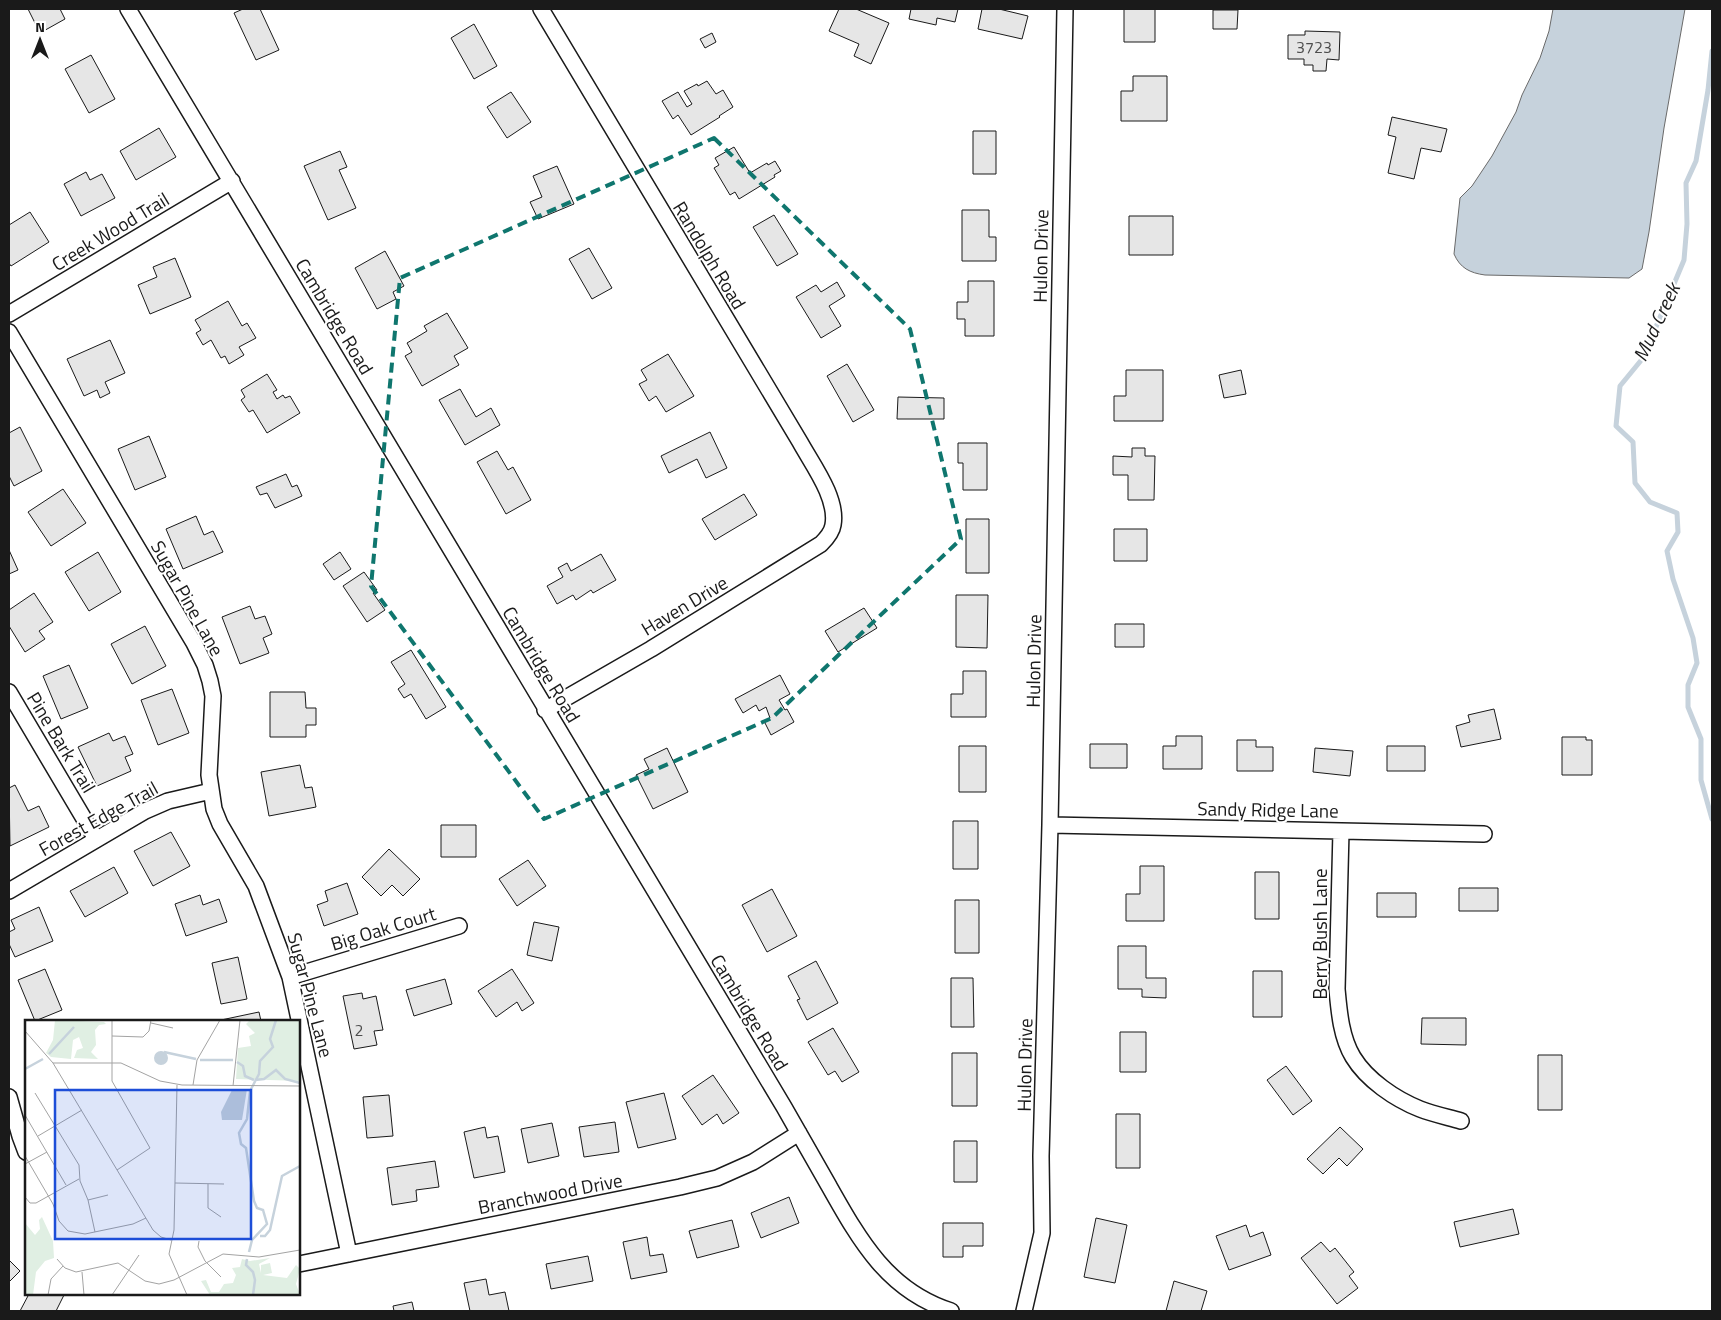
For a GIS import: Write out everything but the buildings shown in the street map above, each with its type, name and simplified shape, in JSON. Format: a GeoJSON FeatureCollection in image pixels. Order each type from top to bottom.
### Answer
{"type":"FeatureCollection","features":[{"type":"Feature","properties":{"kind":"street","name":"Cambridge Road"},"geometry":{"type":"LineString","coordinates":[[128,9],[799,1133],[857,1235],[872,1256],[905,1288],[951,1311]]}},
{"type":"Feature","properties":{"kind":"street","name":"Randolph Road"},"geometry":{"type":"LineString","coordinates":[[541,9],[821,478],[832,504],[833,525]]}},
{"type":"Feature","properties":{"kind":"street","name":"Hulon Drive"},"geometry":{"type":"LineString","coordinates":[[1024,1311],[1042,1233],[1065,9]]}},
{"type":"Feature","properties":{"kind":"street","name":"Creek Wood Trail"},"geometry":{"type":"LineString","coordinates":[[9,314],[232,181]]}},
{"type":"Feature","properties":{"kind":"street","name":"Sugar Pine Lane"},"geometry":{"type":"LineString","coordinates":[[9,332],[205,665],[212,696],[210,775],[214,809],[220,824],[256,886],[290,977],[299,1020]]}},
{"type":"Feature","properties":{"kind":"street","name":"Haven Drive"},"geometry":{"type":"LineString","coordinates":[[545,710],[785,568],[821,544],[828,536],[833,525]]}},
{"type":"Feature","properties":{"kind":"street","name":"Pine Bark Trail"},"geometry":{"type":"LineString","coordinates":[[9,692],[96,839]]}},
{"type":"Feature","properties":{"kind":"street","name":"Forest Edge Trail"},"geometry":{"type":"LineString","coordinates":[[9,891],[145,811],[168,801],[211,791]]}},
{"type":"Feature","properties":{"kind":"street","name":"Sandy Ridge Lane"},"geometry":{"type":"LineString","coordinates":[[1050,825],[1484,834]]}},
{"type":"Feature","properties":{"kind":"street","name":"Berry Bush Lane"},"geometry":{"type":"LineString","coordinates":[[1341,831],[1337,989],[1339,1010],[1352,1056],[1376,1082],[1400,1099],[1420,1109],[1461,1121]]}},
{"type":"Feature","properties":{"kind":"street","name":"Big Oak Court"},"geometry":{"type":"LineString","coordinates":[[290,977],[459,926]]}},
{"type":"Feature","properties":{"kind":"street","name":"Sugar Pine Lane"},"geometry":{"type":"LineString","coordinates":[[300,1024],[349,1254]]}},
{"type":"Feature","properties":{"kind":"street"},"geometry":{"type":"LineString","coordinates":[[9,1097],[25,1149]]}},
{"type":"Feature","properties":{"kind":"street","name":"Branchwood Drive"},"geometry":{"type":"LineString","coordinates":[[300,1264],[671,1189],[717,1178],[753,1162],[799,1133]]}},
{"type":"Feature","properties":{"kind":"highlighted area"},"geometry":{"type":"Polygon","coordinates":[[[714,138],[910,329],[961,539],[772,718],[544,819],[371,586],[400,278],[714,138]]]}},
{"type":"Feature","properties":{"kind":"shaded area"},"geometry":{"type":"Polygon","coordinates":[[[1553,9],[1685,9],[1642,269],[1629,278],[1485,275],[1466,269],[1459,263],[1454,254],[1460,198],[1472,186],[1492,156],[1516,112],[1540,58],[1549,31],[1553,9]]]}},
{"type":"Feature","properties":{"kind":"waterway","name":"Mud Creek"},"geometry":{"type":"LineString","coordinates":[[1712,51],[1708,90],[1696,161],[1686,183],[1687,224],[1684,260],[1643,358],[1620,386],[1616,426],[1633,442],[1635,483],[1650,502],[1677,513],[1678,532],[1667,551],[1673,579],[1693,638],[1697,663],[1688,685],[1688,707],[1701,739],[1701,780],[1712,819]]}}]}
